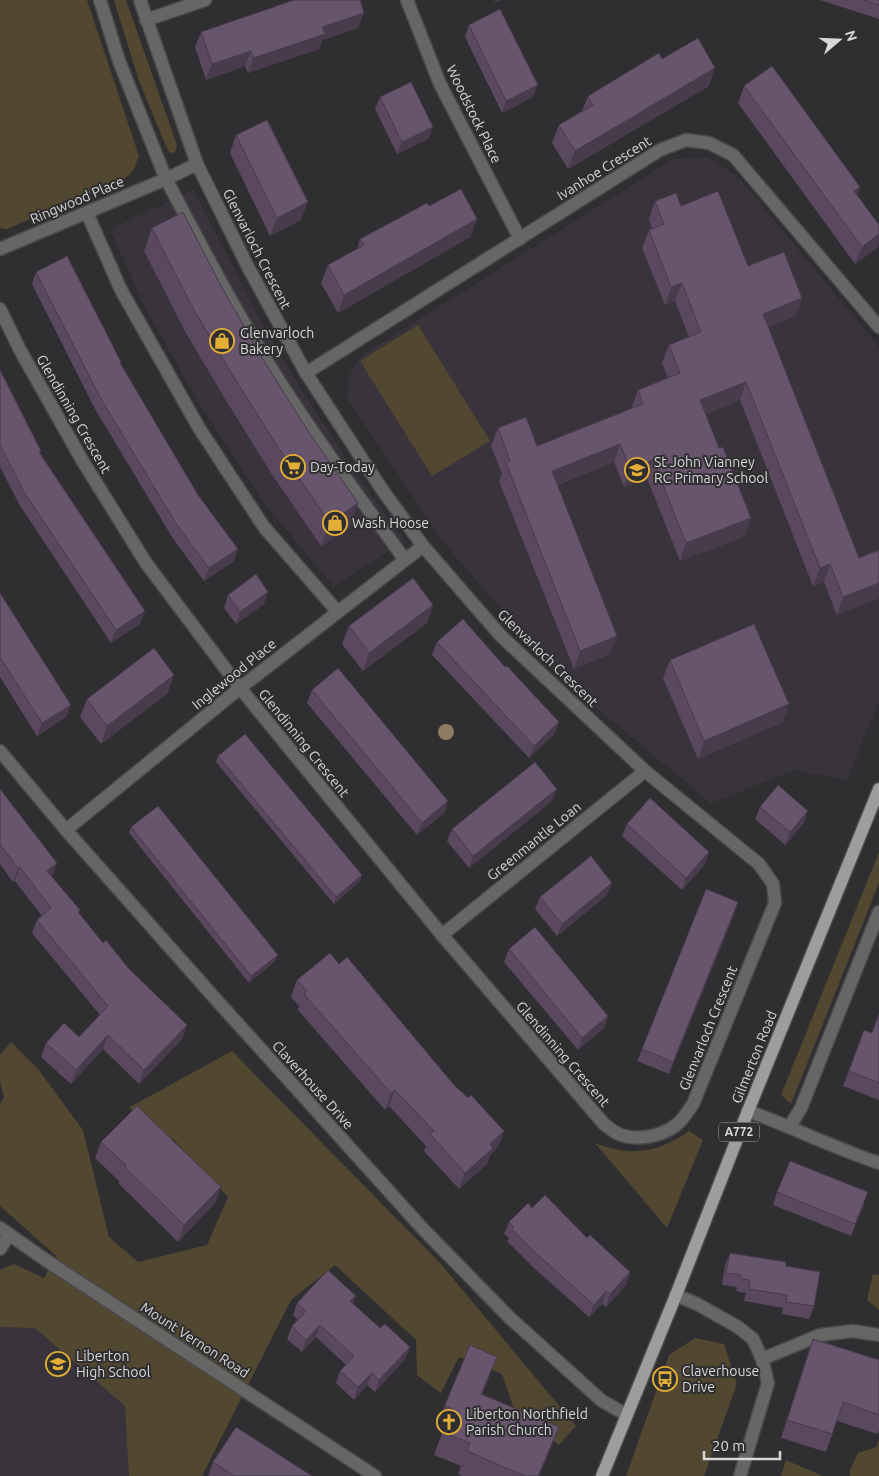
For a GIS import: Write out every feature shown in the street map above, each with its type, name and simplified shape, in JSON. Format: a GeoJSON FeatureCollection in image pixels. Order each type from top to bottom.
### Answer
{"type":"FeatureCollection","features":[{"type":"Feature","properties":{"kind":"main road","name":"Gilmerton Road"},"geometry":{"type":"LineString","coordinates":[[602,1476],[879,789]]}},
{"type":"Feature","properties":{"kind":"street"},"geometry":{"type":"LineString","coordinates":[[100,0],[119,61],[166,180],[222,286],[282,386],[405,560]]}},
{"type":"Feature","properties":{"kind":"street","name":"Glenvarloch Crescent"},"geometry":{"type":"LineString","coordinates":[[140,0],[197,164],[248,269],[306,373],[381,488],[423,546],[501,636],[645,771],[759,864],[773,884],[776,904],[693,1104],[677,1125],[648,1137]]}},
{"type":"Feature","properties":{"kind":"street"},"geometry":{"type":"LineString","coordinates":[[146,20],[205,0]]}},
{"type":"Feature","properties":{"kind":"street","name":"Woodstock Place"},"geometry":{"type":"LineString","coordinates":[[407,0],[440,84],[520,239]]}},
{"type":"Feature","properties":{"kind":"street","name":"Ivanhoe Crescent"},"geometry":{"type":"LineString","coordinates":[[306,373],[660,150],[686,140],[709,143],[734,155],[879,327]]}},
{"type":"Feature","properties":{"kind":"street"},"geometry":{"type":"LineString","coordinates":[[166,180],[197,164]]}},
{"type":"Feature","properties":{"kind":"street","name":"Ringwood Place"},"geometry":{"type":"LineString","coordinates":[[0,249],[166,180]]}},
{"type":"Feature","properties":{"kind":"street"},"geometry":{"type":"LineString","coordinates":[[87,213],[121,290],[199,428],[264,526],[337,611]]}},
{"type":"Feature","properties":{"kind":"street","name":"Glendinning Crescent"},"geometry":{"type":"LineString","coordinates":[[0,309],[20,350],[82,460],[146,563],[240,688],[442,935],[604,1124],[620,1135],[634,1138],[648,1137]]}},
{"type":"Feature","properties":{"kind":"street","name":"Inglewood Place"},"geometry":{"type":"LineString","coordinates":[[66,830],[240,688],[423,546]]}},
{"type":"Feature","properties":{"kind":"street","name":"Claverhouse Drive"},"geometry":{"type":"LineString","coordinates":[[0,751],[66,830],[212,995],[423,1229],[510,1318],[602,1400],[627,1415]]}},
{"type":"Feature","properties":{"kind":"street","name":"Greenmantle Loan"},"geometry":{"type":"LineString","coordinates":[[442,935],[645,771]]}},
{"type":"Feature","properties":{"kind":"street"},"geometry":{"type":"LineString","coordinates":[[790,1126],[800,1108],[879,912]]}},
{"type":"Feature","properties":{"kind":"street"},"geometry":{"type":"LineString","coordinates":[[748,1111],[790,1126],[846,1152],[879,1163]]}},
{"type":"Feature","properties":{"kind":"street"},"geometry":{"type":"LineString","coordinates":[[0,1249],[4,1232]]}},
{"type":"Feature","properties":{"kind":"street","name":"Mount Vernon Road"},"geometry":{"type":"LineString","coordinates":[[4,1232],[375,1476]]}},
{"type":"Feature","properties":{"kind":"street"},"geometry":{"type":"LineString","coordinates":[[676,1295],[697,1304],[738,1327],[753,1340],[762,1359],[768,1383],[740,1476]]}},
{"type":"Feature","properties":{"kind":"street"},"geometry":{"type":"LineString","coordinates":[[762,1359],[820,1335],[853,1331],[879,1335]]}},
{"type":"Feature","properties":{"kind":"shaded area"},"geometry":{"type":"Polygon","coordinates":[[[0,0],[87,0],[139,156],[133,171],[124,179],[7,229],[0,228],[0,0]]]}},
{"type":"Feature","properties":{"kind":"shaded area"},"geometry":{"type":"Polygon","coordinates":[[[114,0],[126,0],[177,145],[175,152],[168,151],[139,81],[114,0]]]}},
{"type":"Feature","properties":{"kind":"shaded area","name":"St John Vianney RC Primary School"},"geometry":{"type":"Polygon","coordinates":[[[708,157],[740,179],[879,347],[879,701],[847,780],[795,770],[711,803],[563,680],[444,543],[347,398],[348,378],[361,356],[673,159],[708,157]]]}},
{"type":"Feature","properties":{"kind":"shaded area"},"geometry":{"type":"Polygon","coordinates":[[[193,189],[257,314],[295,380],[351,466],[404,541],[334,587],[265,504],[200,405],[146,309],[110,230],[193,189]]]}},
{"type":"Feature","properties":{"kind":"shaded area"},"geometry":{"type":"Polygon","coordinates":[[[418,325],[490,441],[432,476],[360,361],[418,325]]]}},
{"type":"Feature","properties":{"kind":"shaded area"},"geometry":{"type":"Polygon","coordinates":[[[879,852],[879,883],[791,1104],[781,1095],[879,852]]]}},
{"type":"Feature","properties":{"kind":"shaded area"},"geometry":{"type":"Polygon","coordinates":[[[11,1042],[38,1069],[83,1130],[109,1237],[138,1262],[207,1245],[228,1197],[174,1140],[144,1132],[130,1107],[232,1051],[441,1264],[576,1426],[559,1445],[516,1415],[502,1374],[459,1357],[441,1393],[417,1375],[416,1340],[335,1265],[291,1300],[202,1476],[129,1476],[125,1406],[35,1328],[0,1327],[0,1270],[14,1264],[44,1278],[56,1256],[0,1206],[0,1104],[4,1097],[0,1082],[0,1055],[11,1042]]]}},
{"type":"Feature","properties":{"kind":"shaded area"},"geometry":{"type":"Polygon","coordinates":[[[689,1131],[703,1140],[667,1228],[595,1143],[621,1150],[644,1150],[666,1144],[689,1131]]]}},
{"type":"Feature","properties":{"kind":"shaded area"},"geometry":{"type":"Polygon","coordinates":[[[873,1274],[879,1275],[879,1310],[867,1300],[873,1274]]]}},
{"type":"Feature","properties":{"kind":"shaded area","name":"Liberton High School"},"geometry":{"type":"Polygon","coordinates":[[[9,1284],[197,1476],[0,1476],[0,1288],[9,1284]]]}},
{"type":"Feature","properties":{"kind":"shaded area"},"geometry":{"type":"Polygon","coordinates":[[[695,1338],[724,1344],[737,1384],[704,1476],[626,1476],[669,1355],[695,1338]]]}},
{"type":"Feature","properties":{"kind":"shaded area"},"geometry":{"type":"Polygon","coordinates":[[[879,1440],[879,1476],[850,1476],[850,1470],[858,1453],[876,1447],[879,1440]]]}},
{"type":"Feature","properties":{"kind":"shaded area"},"geometry":{"type":"Polygon","coordinates":[[[786,1460],[823,1476],[781,1476],[786,1460]]]}},
{"type":"Feature","properties":{"kind":"building"},"geometry":{"type":"Polygon","coordinates":[[[294,0],[360,0],[364,13],[322,27],[325,34],[253,58],[251,51],[212,64],[201,32],[294,0]]]}},
{"type":"Feature","properties":{"kind":"building"},"geometry":{"type":"Polygon","coordinates":[[[863,0],[879,0],[879,5],[863,0]]]}},
{"type":"Feature","properties":{"kind":"building"},"geometry":{"type":"Polygon","coordinates":[[[500,9],[538,85],[506,101],[469,25],[500,9]]]}},
{"type":"Feature","properties":{"kind":"building"},"geometry":{"type":"Polygon","coordinates":[[[698,38],[715,68],[575,151],[559,125],[593,105],[588,96],[659,53],[662,59],[698,38]]]}},
{"type":"Feature","properties":{"kind":"building"},"geometry":{"type":"Polygon","coordinates":[[[772,66],[860,187],[854,191],[879,225],[879,234],[862,247],[744,86],[772,66]]]}},
{"type":"Feature","properties":{"kind":"building"},"geometry":{"type":"Polygon","coordinates":[[[411,82],[433,127],[402,142],[380,97],[411,82]]]}},
{"type":"Feature","properties":{"kind":"building"},"geometry":{"type":"Polygon","coordinates":[[[267,120],[308,202],[277,218],[236,135],[267,120]]]}},
{"type":"Feature","properties":{"kind":"building"},"geometry":{"type":"Polygon","coordinates":[[[461,189],[477,219],[344,295],[328,265],[364,245],[360,239],[427,203],[429,206],[461,189]]]}},
{"type":"Feature","properties":{"kind":"building"},"geometry":{"type":"Polygon","coordinates":[[[718,191],[748,266],[784,252],[802,298],[763,314],[859,558],[879,550],[879,583],[843,597],[830,564],[820,568],[746,382],[700,400],[719,448],[723,447],[751,518],[686,543],[653,460],[630,469],[620,444],[552,471],[617,636],[580,651],[506,463],[510,461],[498,428],[526,417],[537,446],[643,404],[638,390],[680,373],[669,345],[701,332],[682,283],[671,287],[649,230],[664,224],[655,201],[676,193],[681,206],[718,191]]]}},
{"type":"Feature","properties":{"kind":"building"},"geometry":{"type":"Polygon","coordinates":[[[183,212],[221,286],[264,361],[308,431],[358,503],[330,523],[280,450],[235,379],[194,310],[152,228],[183,212]]]}},
{"type":"Feature","properties":{"kind":"building"},"geometry":{"type":"Polygon","coordinates":[[[67,256],[120,363],[198,495],[238,549],[209,568],[177,525],[100,397],[36,272],[67,256]]]}},
{"type":"Feature","properties":{"kind":"building"},"geometry":{"type":"Polygon","coordinates":[[[0,370],[41,451],[39,452],[145,611],[116,630],[24,492],[0,445],[0,370]]]}},
{"type":"Feature","properties":{"kind":"building"},"geometry":{"type":"Polygon","coordinates":[[[256,574],[268,592],[240,612],[228,595],[256,574]]]}},
{"type":"Feature","properties":{"kind":"building"},"geometry":{"type":"Polygon","coordinates":[[[413,578],[433,605],[369,653],[349,626],[413,578]]]}},
{"type":"Feature","properties":{"kind":"building"},"geometry":{"type":"Polygon","coordinates":[[[0,593],[71,705],[42,723],[0,657],[0,593]]]}},
{"type":"Feature","properties":{"kind":"building"},"geometry":{"type":"Polygon","coordinates":[[[463,619],[505,667],[507,666],[559,722],[534,746],[437,642],[463,619]]]}},
{"type":"Feature","properties":{"kind":"building"},"geometry":{"type":"Polygon","coordinates":[[[754,624],[789,704],[704,741],[670,660],[754,624]]]}},
{"type":"Feature","properties":{"kind":"building"},"geometry":{"type":"Polygon","coordinates":[[[154,648],[174,675],[107,726],[87,699],[154,648]]]}},
{"type":"Feature","properties":{"kind":"building"},"geometry":{"type":"Polygon","coordinates":[[[338,668],[448,801],[422,823],[312,690],[338,668]]]}},
{"type":"Feature","properties":{"kind":"building"},"geometry":{"type":"Polygon","coordinates":[[[245,734],[362,875],[336,897],[218,756],[245,734]]]}},
{"type":"Feature","properties":{"kind":"building"},"geometry":{"type":"Polygon","coordinates":[[[535,762],[557,789],[473,856],[452,829],[535,762]]]}},
{"type":"Feature","properties":{"kind":"building"},"geometry":{"type":"Polygon","coordinates":[[[778,785],[808,811],[790,832],[760,807],[778,785]]]}},
{"type":"Feature","properties":{"kind":"building"},"geometry":{"type":"Polygon","coordinates":[[[0,789],[57,863],[47,871],[80,910],[78,912],[103,943],[106,940],[129,969],[187,1025],[144,1070],[108,1035],[76,1070],[46,1043],[64,1023],[79,1037],[108,1006],[37,920],[51,908],[0,844],[0,789]]]}},
{"type":"Feature","properties":{"kind":"building"},"geometry":{"type":"Polygon","coordinates":[[[650,798],[709,852],[686,878],[627,824],[650,798]]]}},
{"type":"Feature","properties":{"kind":"building"},"geometry":{"type":"Polygon","coordinates":[[[158,806],[278,955],[251,976],[131,827],[158,806]]]}},
{"type":"Feature","properties":{"kind":"building"},"geometry":{"type":"Polygon","coordinates":[[[591,856],[612,883],[562,924],[540,897],[591,856]]]}},
{"type":"Feature","properties":{"kind":"building"},"geometry":{"type":"Polygon","coordinates":[[[706,889],[738,902],[673,1062],[642,1049],[706,889]]]}},
{"type":"Feature","properties":{"kind":"building"},"geometry":{"type":"Polygon","coordinates":[[[535,927],[608,1016],[582,1038],[509,949],[535,927]]]}},
{"type":"Feature","properties":{"kind":"building"},"geometry":{"type":"Polygon","coordinates":[[[330,953],[339,964],[347,957],[454,1085],[468,1098],[471,1095],[504,1131],[490,1144],[493,1148],[465,1173],[430,1134],[434,1131],[395,1090],[391,1093],[304,994],[307,991],[297,980],[330,953]]]}},
{"type":"Feature","properties":{"kind":"building"},"geometry":{"type":"Polygon","coordinates":[[[879,1014],[879,1083],[849,1071],[864,1030],[872,1033],[879,1014]]]}},
{"type":"Feature","properties":{"kind":"building"},"geometry":{"type":"Polygon","coordinates":[[[137,1106],[221,1187],[184,1225],[101,1142],[137,1106]]]}},
{"type":"Feature","properties":{"kind":"building"},"geometry":{"type":"Polygon","coordinates":[[[790,1161],[868,1192],[855,1224],[777,1192],[790,1161]]]}},
{"type":"Feature","properties":{"kind":"building"},"geometry":{"type":"Polygon","coordinates":[[[545,1195],[587,1238],[590,1235],[630,1272],[610,1294],[606,1291],[594,1305],[512,1229],[514,1227],[509,1222],[528,1203],[532,1208],[545,1195]]]}},
{"type":"Feature","properties":{"kind":"building"},"geometry":{"type":"Polygon","coordinates":[[[730,1253],[786,1262],[786,1266],[820,1272],[814,1306],[786,1302],[787,1295],[749,1289],[750,1280],[741,1279],[741,1275],[726,1273],[730,1253]]]}},
{"type":"Feature","properties":{"kind":"building"},"geometry":{"type":"Polygon","coordinates":[[[328,1270],[356,1296],[350,1301],[380,1328],[385,1324],[410,1347],[379,1380],[372,1373],[358,1387],[340,1371],[354,1356],[320,1325],[306,1340],[292,1326],[306,1311],[297,1303],[328,1270]]]}},
{"type":"Feature","properties":{"kind":"building"},"geometry":{"type":"Polygon","coordinates":[[[813,1339],[879,1360],[879,1415],[843,1402],[832,1434],[787,1420],[813,1339]]]}},
{"type":"Feature","properties":{"kind":"building"},"geometry":{"type":"Polygon","coordinates":[[[470,1345],[497,1357],[481,1394],[559,1427],[538,1476],[525,1476],[467,1451],[470,1443],[442,1432],[454,1410],[445,1405],[470,1345]]]}},
{"type":"Feature","properties":{"kind":"building"},"geometry":{"type":"Polygon","coordinates":[[[236,1427],[312,1476],[234,1476],[213,1462],[236,1427]]]}},
{"type":"Feature","properties":{"kind":"place","name":"Glenvarloch Bakery"},"geometry":{"type":"Point","coordinates":[222,341]}},
{"type":"Feature","properties":{"kind":"place","name":"Day-Today"},"geometry":{"type":"Point","coordinates":[293,467]}},
{"type":"Feature","properties":{"kind":"place","name":"St John Vianney RC Primary School"},"geometry":{"type":"Point","coordinates":[637,470]}},
{"type":"Feature","properties":{"kind":"place","name":"Wash Hoose"},"geometry":{"type":"Point","coordinates":[335,523]}},
{"type":"Feature","properties":{"kind":"place","name":"Liberton High School"},"geometry":{"type":"Point","coordinates":[58,1364]}},
{"type":"Feature","properties":{"kind":"place","name":"Claverhouse Drive"},"geometry":{"type":"Point","coordinates":[665,1379]}},
{"type":"Feature","properties":{"kind":"place","name":"Liberton Northfield Parish Church"},"geometry":{"type":"Point","coordinates":[449,1422]}}]}
